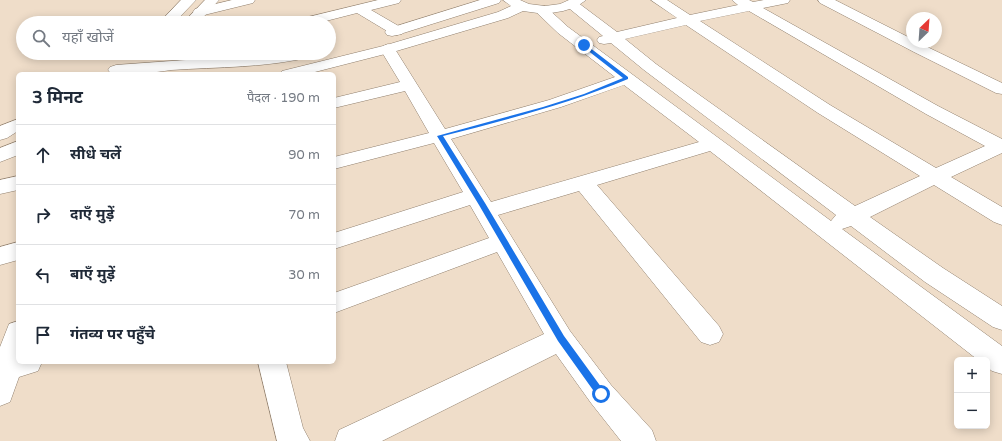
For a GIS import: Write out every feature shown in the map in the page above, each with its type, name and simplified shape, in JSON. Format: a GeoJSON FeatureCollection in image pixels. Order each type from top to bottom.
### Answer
{"type":"FeatureCollection","features":[{"type":"Feature","properties":{"kind":"street"},"geometry":{"type":"LineString","coordinates":[[173,16],[189,0]]}},
{"type":"Feature","properties":{"kind":"street"},"geometry":{"type":"LineString","coordinates":[[196,16],[212,0]]}},
{"type":"Feature","properties":{"kind":"street"},"geometry":{"type":"LineString","coordinates":[[200,12],[248,0]]}},
{"type":"Feature","properties":{"kind":"street"},"geometry":{"type":"LineString","coordinates":[[330,16],[394,0]]}},
{"type":"Feature","properties":{"kind":"street"},"geometry":{"type":"LineString","coordinates":[[336,57],[494,0]]}},
{"type":"Feature","properties":{"kind":"street"},"geometry":{"type":"LineString","coordinates":[[658,0],[824,109],[1002,217]]}},
{"type":"Feature","properties":{"kind":"street"},"geometry":{"type":"LineString","coordinates":[[584,45],[687,20],[745,3],[783,0]]}},
{"type":"Feature","properties":{"kind":"street"},"geometry":{"type":"LineString","coordinates":[[825,0],[920,49],[1002,88]]}},
{"type":"Feature","properties":{"kind":"street"},"geometry":{"type":"LineString","coordinates":[[388,38],[503,15],[524,5],[562,8],[576,2],[614,37],[650,67],[934,275],[1002,319]]}},
{"type":"Feature","properties":{"kind":"street"},"geometry":{"type":"LineString","coordinates":[[745,3],[932,110],[1001,146]]}},
{"type":"Feature","properties":{"kind":"street"},"geometry":{"type":"LineString","coordinates":[[524,5],[552,21],[1002,362]]}},
{"type":"Feature","properties":{"kind":"street"},"geometry":{"type":"LineString","coordinates":[[360,9],[388,38],[410,85],[439,136],[504,241],[561,339],[601,394],[641,441]]}},
{"type":"Feature","properties":{"kind":"street"},"geometry":{"type":"LineString","coordinates":[[112,72],[126,60]]}},
{"type":"Feature","properties":{"kind":"street"},"geometry":{"type":"LineString","coordinates":[[145,71],[156,60]]}},
{"type":"Feature","properties":{"kind":"street"},"geometry":{"type":"LineString","coordinates":[[112,72],[145,71],[199,60]]}},
{"type":"Feature","properties":{"kind":"street"},"geometry":{"type":"LineString","coordinates":[[215,60],[225,63],[257,60]]}},
{"type":"Feature","properties":{"kind":"street"},"geometry":{"type":"LineString","coordinates":[[294,72],[327,60]]}},
{"type":"Feature","properties":{"kind":"street"},"geometry":{"type":"LineString","coordinates":[[336,162],[545,108],[586,95],[627,78]]}},
{"type":"Feature","properties":{"kind":"street"},"geometry":{"type":"LineString","coordinates":[[336,102],[410,85]]}},
{"type":"Feature","properties":{"kind":"street"},"geometry":{"type":"LineString","coordinates":[[0,134],[16,125]]}},
{"type":"Feature","properties":{"kind":"street"},"geometry":{"type":"LineString","coordinates":[[336,240],[481,203],[583,182],[714,144]]}},
{"type":"Feature","properties":{"kind":"street"},"geometry":{"type":"LineString","coordinates":[[827,229],[934,176],[1001,146]]}},
{"type":"Feature","properties":{"kind":"street"},"geometry":{"type":"LineString","coordinates":[[0,156],[16,148]]}},
{"type":"Feature","properties":{"kind":"street"},"geometry":{"type":"LineString","coordinates":[[583,182],[710,334]]}},
{"type":"Feature","properties":{"kind":"street"},"geometry":{"type":"LineString","coordinates":[[0,187],[16,183]]}},
{"type":"Feature","properties":{"kind":"street"},"geometry":{"type":"LineString","coordinates":[[336,302],[504,241]]}},
{"type":"Feature","properties":{"kind":"street"},"geometry":{"type":"LineString","coordinates":[[0,256],[16,252]]}},
{"type":"Feature","properties":{"kind":"street"},"geometry":{"type":"LineString","coordinates":[[350,441],[561,339]]}},
{"type":"Feature","properties":{"kind":"street"},"geometry":{"type":"LineString","coordinates":[[272,364],[290,436],[295,441]]}},
{"type":"Feature","properties":{"kind":"route"},"geometry":{"type":"LineString","coordinates":[[584,45],[627,78],[586,95],[545,108],[439,136],[482,205],[561,339],[601,394]]}}]}
